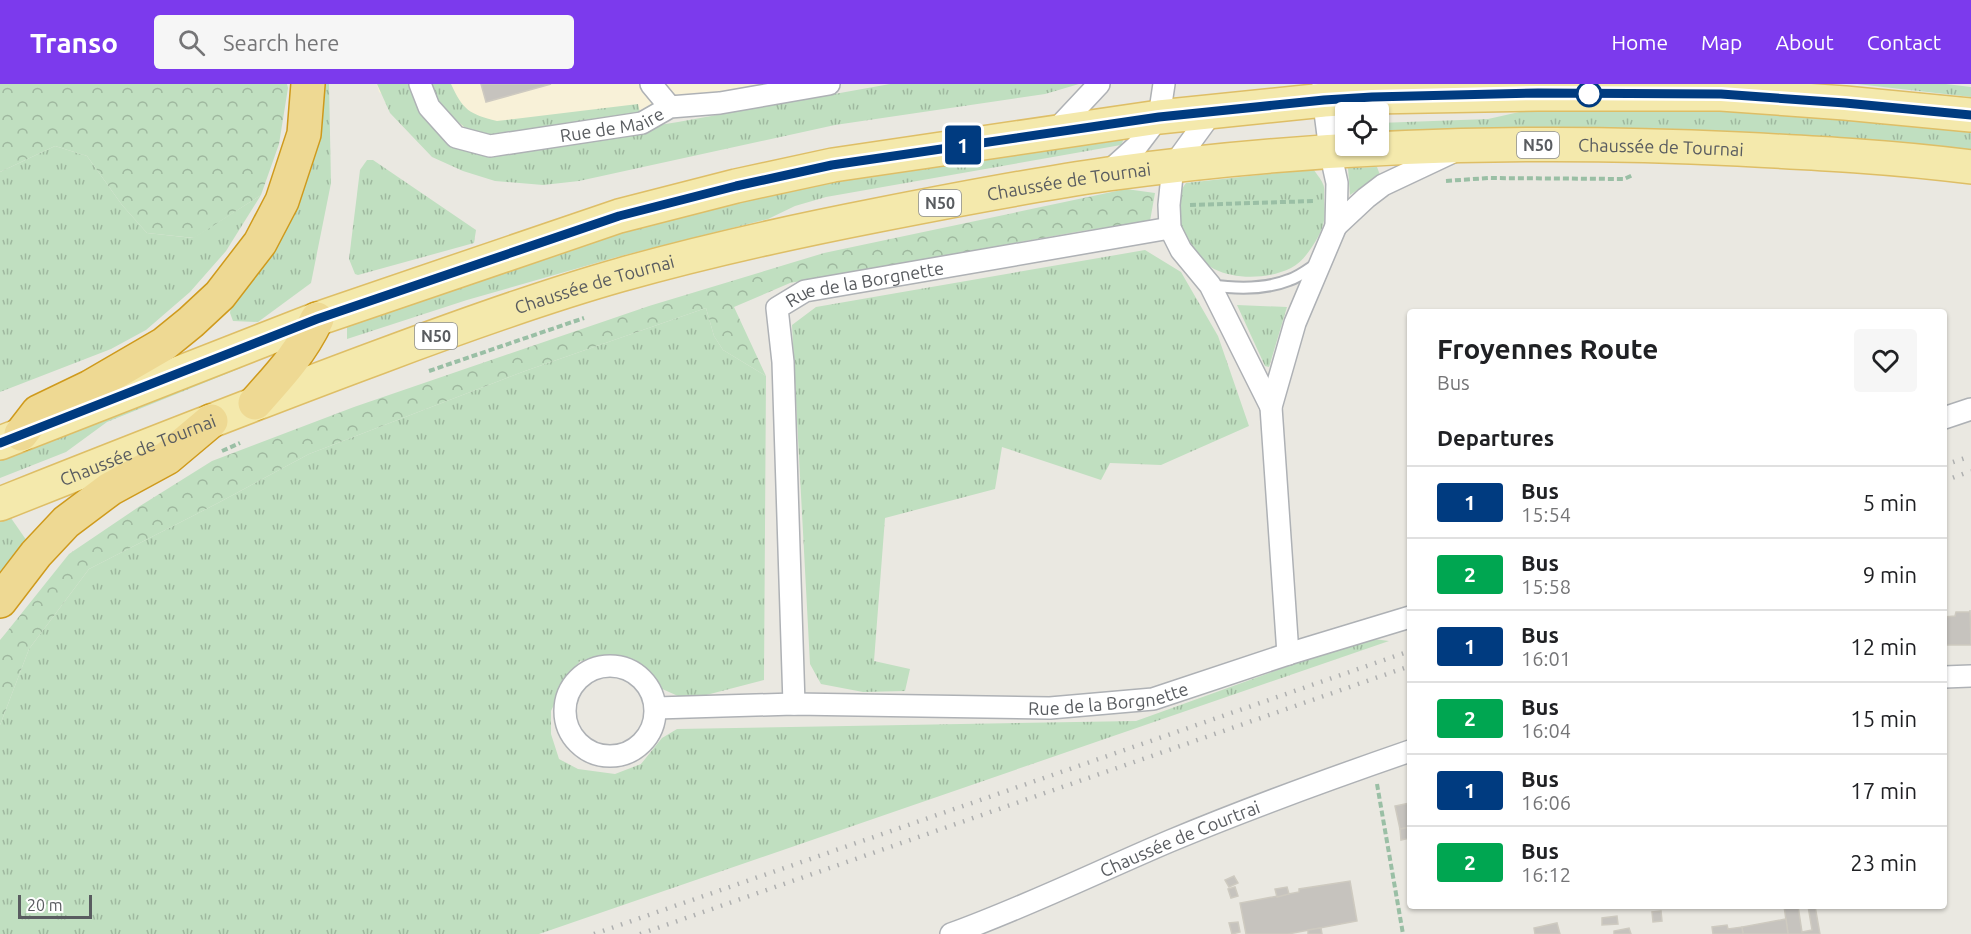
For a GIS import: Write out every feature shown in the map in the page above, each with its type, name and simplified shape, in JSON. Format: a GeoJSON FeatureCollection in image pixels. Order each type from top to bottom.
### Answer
{"type":"FeatureCollection","features":[{"type":"Feature","properties":{"kind":"highway"},"geometry":{"type":"LineString","coordinates":[[11,439],[38,412],[90,387],[164,344],[220,295],[260,243],[282,201],[304,134],[308,84]]}},
{"type":"Feature","properties":{"kind":"highway"},"geometry":{"type":"LineString","coordinates":[[255,403],[292,362],[317,319]]}},
{"type":"Feature","properties":{"kind":"highway"},"geometry":{"type":"LineString","coordinates":[[0,601],[36,554],[66,522],[110,489],[168,458],[211,421]]}},
{"type":"Feature","properties":{"kind":"main road"},"geometry":{"type":"LineString","coordinates":[[11,439],[317,319],[619,216],[715,191],[832,165],[1055,131],[1213,111],[1322,92],[1538,93],[1630,89],[1845,103],[1971,115]]}},
{"type":"Feature","properties":{"kind":"main road","name":"Chaussée de Tournai"},"geometry":{"type":"LineString","coordinates":[[0,504],[255,403],[475,321],[619,275],[776,235],[1105,174],[1330,152],[1467,146],[1628,144],[1838,154],[1971,167]]}},
{"type":"Feature","properties":{"kind":"street","name":"Rue de Maire"},"geometry":{"type":"LineString","coordinates":[[420,84],[429,107],[456,137],[490,146],[642,123],[670,107],[720,104],[829,84]]}},
{"type":"Feature","properties":{"kind":"street"},"geometry":{"type":"LineString","coordinates":[[651,84],[670,107]]}},
{"type":"Feature","properties":{"kind":"street"},"geometry":{"type":"LineString","coordinates":[[1055,131],[1099,84]]}},
{"type":"Feature","properties":{"kind":"street"},"geometry":{"type":"LineString","coordinates":[[1105,174],[1137,146],[1159,117],[1164,84]]}},
{"type":"Feature","properties":{"kind":"street"},"geometry":{"type":"LineString","coordinates":[[1288,654],[1271,407],[1295,323],[1336,226],[1337,183],[1330,152],[1322,92]]}},
{"type":"Feature","properties":{"kind":"street"},"geometry":{"type":"LineString","coordinates":[[1213,111],[1173,166],[1169,205],[1170,228],[1181,250],[1210,285],[1271,407]]}},
{"type":"Feature","properties":{"kind":"street"},"geometry":{"type":"LineString","coordinates":[[1336,226],[1383,185],[1467,146]]}},
{"type":"Feature","properties":{"kind":"street","name":"Rue de la Borgnette"},"geometry":{"type":"LineString","coordinates":[[794,704],[783,362],[777,308],[805,291],[1170,228]]}},
{"type":"Feature","properties":{"kind":"street"},"geometry":{"type":"LineString","coordinates":[[1947,417],[1971,409]]}},
{"type":"Feature","properties":{"kind":"street","name":"Rue de la Borgnette"},"geometry":{"type":"LineString","coordinates":[[656,708],[794,704],[1050,708],[1153,699],[1288,654],[1407,618]]}},
{"type":"Feature","properties":{"kind":"street"},"geometry":{"type":"LineString","coordinates":[[612,666],[634,672],[648,686],[656,708],[653,725],[645,740],[628,753],[612,756],[594,753],[577,741],[569,729],[565,711],[569,693],[579,680],[594,669],[612,666]]}},
{"type":"Feature","properties":{"kind":"street"},"geometry":{"type":"LineString","coordinates":[[1947,677],[1971,676]]}},
{"type":"Feature","properties":{"kind":"street","name":"Chaussée de Courtrai"},"geometry":{"type":"LineString","coordinates":[[951,934],[1006,914],[1170,841],[1280,796],[1407,752]]}},
{"type":"Feature","properties":{"kind":"lane"},"geometry":{"type":"LineString","coordinates":[[1210,285],[1229,288],[1261,288],[1291,280],[1320,262]]}},
{"type":"Feature","properties":{"kind":"path"},"geometry":{"type":"LineString","coordinates":[[1373,764],[1403,934]]}},
{"type":"Feature","properties":{"kind":"shaded area"},"geometry":{"type":"Polygon","coordinates":[[[377,84],[789,84],[472,148],[379,92],[377,84]]]}},
{"type":"Feature","properties":{"kind":"green space"},"geometry":{"type":"Polygon","coordinates":[[[0,84],[287,84],[288,88],[279,144],[261,195],[194,238],[147,233],[122,205],[87,156],[55,146],[0,172],[0,84]]]}},
{"type":"Feature","properties":{"kind":"green space"},"geometry":{"type":"Polygon","coordinates":[[[321,84],[329,84],[331,183],[311,283],[258,322],[233,321],[230,313],[232,299],[321,84]]]}},
{"type":"Feature","properties":{"kind":"green space"},"geometry":{"type":"Polygon","coordinates":[[[377,84],[412,84],[428,120],[497,151],[678,122],[890,84],[1079,84],[1045,94],[835,125],[579,181],[543,185],[495,181],[463,171],[432,157],[390,113],[377,84]]]}},
{"type":"Feature","properties":{"kind":"green space"},"geometry":{"type":"Polygon","coordinates":[[[428,84],[451,84],[459,100],[468,110],[497,121],[638,104],[640,113],[494,139],[469,131],[431,94],[428,84]]]}},
{"type":"Feature","properties":{"kind":"green space"},"geometry":{"type":"Polygon","coordinates":[[[1857,84],[1946,84],[1971,87],[1971,97],[1857,84]]]}},
{"type":"Feature","properties":{"kind":"green space"},"geometry":{"type":"Polygon","coordinates":[[[1682,109],[1834,117],[1971,130],[1971,152],[1389,134],[1389,123],[1488,119],[1528,110],[1682,109]]]}},
{"type":"Feature","properties":{"kind":"green space"},"geometry":{"type":"Polygon","coordinates":[[[1120,134],[1123,141],[1121,145],[826,197],[795,206],[768,219],[617,257],[467,300],[347,339],[347,325],[530,256],[760,197],[834,181],[1120,134]]]}},
{"type":"Feature","properties":{"kind":"green space"},"geometry":{"type":"Polygon","coordinates":[[[55,146],[87,156],[122,205],[147,233],[193,238],[261,195],[226,251],[190,292],[146,330],[111,349],[0,392],[0,172],[55,146]]]}},
{"type":"Feature","properties":{"kind":"green space"},"geometry":{"type":"Polygon","coordinates":[[[367,160],[373,160],[476,230],[474,243],[355,274],[349,259],[360,170],[367,160]]]}},
{"type":"Feature","properties":{"kind":"green space"},"geometry":{"type":"Polygon","coordinates":[[[1377,167],[1380,175],[1350,195],[1348,168],[1377,167]]]}},
{"type":"Feature","properties":{"kind":"green space"},"geometry":{"type":"Polygon","coordinates":[[[1313,169],[1324,187],[1324,222],[1310,250],[1291,268],[1282,272],[1252,277],[1223,273],[1204,262],[1187,242],[1178,218],[1177,206],[1186,183],[1313,169]]]}},
{"type":"Feature","properties":{"kind":"green space"},"geometry":{"type":"Polygon","coordinates":[[[1126,189],[1155,193],[1150,221],[790,283],[734,307],[766,376],[723,350],[714,336],[706,308],[525,371],[309,454],[89,569],[29,649],[0,725],[0,640],[69,554],[212,461],[354,407],[649,306],[824,253],[1126,189]]]}},
{"type":"Feature","properties":{"kind":"green space"},"geometry":{"type":"Polygon","coordinates":[[[1145,250],[1181,272],[1218,336],[1249,426],[1161,465],[1110,463],[1101,480],[1002,447],[995,489],[885,518],[874,661],[910,669],[905,691],[863,692],[821,684],[810,664],[792,325],[816,307],[1145,250]]]}},
{"type":"Feature","properties":{"kind":"green space"},"geometry":{"type":"Polygon","coordinates":[[[1237,305],[1287,307],[1269,367],[1265,366],[1237,305]]]}},
{"type":"Feature","properties":{"kind":"green space"},"geometry":{"type":"Polygon","coordinates":[[[706,308],[714,336],[723,350],[766,376],[764,680],[687,700],[660,688],[643,671],[617,658],[580,661],[565,682],[551,711],[551,734],[559,759],[578,769],[615,774],[641,764],[662,738],[677,729],[1136,721],[1366,638],[1389,641],[539,934],[0,934],[0,725],[29,649],[89,569],[309,454],[525,371],[706,308]]]}},
{"type":"Feature","properties":{"kind":"green space"},"geometry":{"type":"Polygon","coordinates":[[[262,356],[241,368],[107,422],[66,452],[0,478],[0,450],[262,356]]]}},
{"type":"Feature","properties":{"kind":"green space"},"geometry":{"type":"Polygon","coordinates":[[[11,518],[29,544],[0,580],[0,522],[11,518]]]}},
{"type":"Feature","properties":{"kind":"building"},"geometry":{"type":"Polygon","coordinates":[[[481,84],[551,84],[486,102],[481,84]]]}},
{"type":"Feature","properties":{"kind":"building"},"geometry":{"type":"Polygon","coordinates":[[[1970,610],[1971,645],[1947,645],[1947,617],[1955,616],[1956,612],[1970,612],[1970,610]]]}},
{"type":"Feature","properties":{"kind":"building"},"geometry":{"type":"Polygon","coordinates":[[[1407,804],[1407,828],[1400,829],[1395,806],[1407,804]]]}},
{"type":"Feature","properties":{"kind":"building"},"geometry":{"type":"Polygon","coordinates":[[[1407,828],[1407,839],[1401,840],[1400,829],[1407,828]]]}},
{"type":"Feature","properties":{"kind":"building"},"geometry":{"type":"Polygon","coordinates":[[[1234,876],[1238,883],[1229,887],[1225,880],[1234,876]]]}},
{"type":"Feature","properties":{"kind":"building"},"geometry":{"type":"Polygon","coordinates":[[[1350,881],[1357,921],[1288,934],[1246,934],[1240,903],[1299,892],[1299,889],[1350,881]]]}},
{"type":"Feature","properties":{"kind":"building"},"geometry":{"type":"Polygon","coordinates":[[[1235,887],[1238,896],[1231,898],[1228,889],[1235,887]]]}},
{"type":"Feature","properties":{"kind":"building"},"geometry":{"type":"Polygon","coordinates":[[[1287,887],[1289,894],[1277,897],[1275,889],[1287,887]]]}},
{"type":"Feature","properties":{"kind":"building"},"geometry":{"type":"Polygon","coordinates":[[[1784,909],[1798,909],[1802,932],[1812,930],[1808,909],[1816,909],[1820,934],[1788,934],[1784,909]]]}},
{"type":"Feature","properties":{"kind":"building"},"geometry":{"type":"Polygon","coordinates":[[[1661,911],[1662,921],[1653,922],[1652,912],[1661,911]]]}},
{"type":"Feature","properties":{"kind":"building"},"geometry":{"type":"Polygon","coordinates":[[[1617,916],[1618,924],[1602,925],[1602,918],[1617,916]]]}},
{"type":"Feature","properties":{"kind":"building"},"geometry":{"type":"Polygon","coordinates":[[[1786,919],[1788,934],[1743,934],[1742,927],[1786,919]]]}},
{"type":"Feature","properties":{"kind":"building"},"geometry":{"type":"Polygon","coordinates":[[[1238,922],[1240,932],[1232,934],[1229,923],[1238,922]]]}},
{"type":"Feature","properties":{"kind":"building"},"geometry":{"type":"Polygon","coordinates":[[[1557,923],[1560,934],[1535,934],[1534,928],[1557,923]]]}},
{"type":"Feature","properties":{"kind":"building"},"geometry":{"type":"Polygon","coordinates":[[[1727,925],[1728,929],[1742,927],[1743,934],[1713,934],[1712,927],[1727,925]]]}},
{"type":"Feature","properties":{"kind":"building"},"geometry":{"type":"Polygon","coordinates":[[[1321,928],[1322,934],[1308,934],[1308,930],[1321,928]]]}},
{"type":"Feature","properties":{"kind":"building"},"geometry":{"type":"Polygon","coordinates":[[[1629,928],[1631,934],[1614,934],[1614,931],[1629,928]]]}},
{"type":"Feature","properties":{"kind":"railway"},"geometry":{"type":"LineString","coordinates":[[1947,464],[1971,456]]}},
{"type":"Feature","properties":{"kind":"railway"},"geometry":{"type":"LineString","coordinates":[[1947,480],[1971,471]]}},
{"type":"Feature","properties":{"kind":"railway"},"geometry":{"type":"LineString","coordinates":[[594,934],[1407,652]]}},
{"type":"Feature","properties":{"kind":"railway"},"geometry":{"type":"LineString","coordinates":[[640,934],[1407,667]]}},
{"type":"Feature","properties":{"kind":"bus line","name":"1"},"geometry":{"type":"LineString","coordinates":[[0,443],[317,319],[619,216],[736,186],[832,165],[1159,117],[1372,97],[1538,93],[1721,94],[1971,115]]}}]}
